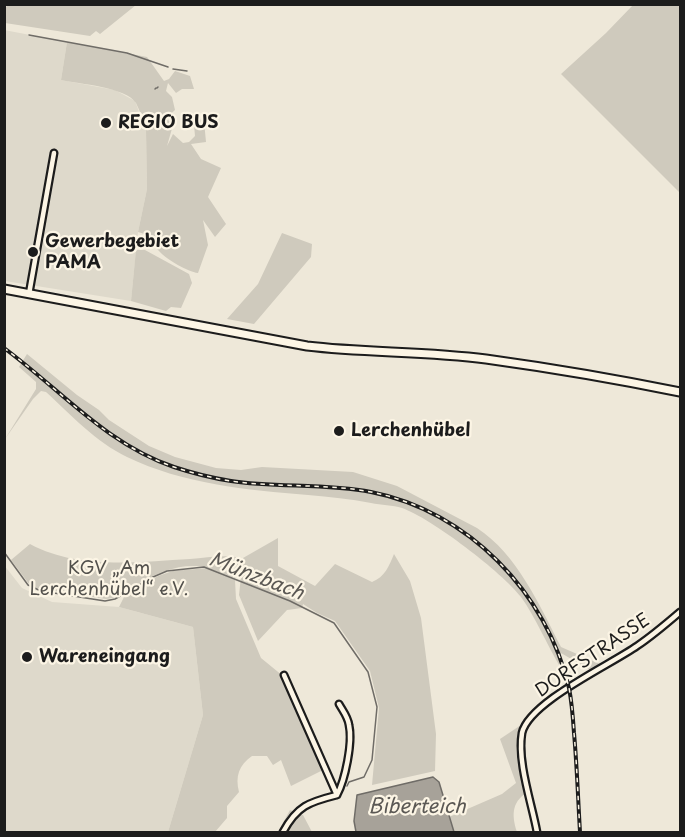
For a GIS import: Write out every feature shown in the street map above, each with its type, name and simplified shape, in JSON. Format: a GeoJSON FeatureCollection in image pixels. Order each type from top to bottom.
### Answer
{"type":"FeatureCollection","features":[{"type":"Feature","properties":{"kind":"main road"},"geometry":{"type":"LineString","coordinates":[[4,289],[307,346],[417,352],[485,359],[681,392]]}},
{"type":"Feature","properties":{"kind":"street"},"geometry":{"type":"LineString","coordinates":[[29,294],[54,153]]}},
{"type":"Feature","properties":{"kind":"street","name":"DORFSTRASSE"},"geometry":{"type":"LineString","coordinates":[[537,832],[521,744],[524,726],[530,717],[550,700],[636,647],[681,612]]}},
{"type":"Feature","properties":{"kind":"street"},"geometry":{"type":"LineString","coordinates":[[284,675],[337,795]]}},
{"type":"Feature","properties":{"kind":"street"},"geometry":{"type":"LineString","coordinates":[[337,795],[344,772],[350,731],[345,714],[339,705]]}},
{"type":"Feature","properties":{"kind":"street"},"geometry":{"type":"LineString","coordinates":[[283,832],[298,811],[308,804],[337,795]]}},
{"type":"Feature","properties":{"kind":"shaded area"},"geometry":{"type":"Polygon","coordinates":[[[4,30],[67,42],[61,80],[115,90],[135,101],[146,130],[147,189],[138,232],[131,301],[5,281],[4,30]]]}},
{"type":"Feature","properties":{"kind":"shaded area"},"geometry":{"type":"Polygon","coordinates":[[[4,565],[22,588],[52,602],[119,607],[193,627],[203,715],[168,832],[5,832],[4,565]]]}},
{"type":"Feature","properties":{"kind":"green space"},"geometry":{"type":"Polygon","coordinates":[[[9,4],[136,5],[100,34],[96,31],[90,36],[5,23],[5,8],[9,4]]]}},
{"type":"Feature","properties":{"kind":"green space"},"geometry":{"type":"Polygon","coordinates":[[[633,5],[680,5],[680,193],[561,74],[633,5]]]}},
{"type":"Feature","properties":{"kind":"green space"},"geometry":{"type":"Polygon","coordinates":[[[67,42],[147,57],[164,81],[169,79],[175,71],[190,76],[194,89],[182,89],[176,93],[168,83],[166,91],[172,97],[175,110],[166,118],[173,125],[167,146],[173,134],[183,143],[189,142],[195,136],[194,125],[197,118],[204,121],[206,142],[191,144],[201,159],[221,168],[208,197],[226,224],[215,237],[203,220],[208,245],[198,273],[172,261],[159,251],[149,237],[138,232],[147,189],[146,130],[140,113],[136,103],[123,93],[61,80],[67,42]]]}},
{"type":"Feature","properties":{"kind":"green space"},"geometry":{"type":"Polygon","coordinates":[[[282,233],[312,244],[311,257],[254,324],[227,319],[258,284],[282,233]]]}},
{"type":"Feature","properties":{"kind":"green space"},"geometry":{"type":"Polygon","coordinates":[[[136,250],[145,250],[189,274],[192,283],[181,308],[171,307],[166,311],[131,301],[136,250]]]}},
{"type":"Feature","properties":{"kind":"green space"},"geometry":{"type":"Polygon","coordinates":[[[27,354],[109,420],[149,446],[175,457],[216,468],[241,470],[262,467],[353,472],[397,486],[477,528],[491,539],[516,566],[536,598],[561,647],[600,664],[590,670],[561,653],[559,665],[521,597],[499,574],[448,534],[402,508],[340,498],[239,488],[170,474],[127,457],[105,444],[84,428],[46,392],[41,391],[5,439],[36,389],[36,382],[19,367],[27,354]]]}},
{"type":"Feature","properties":{"kind":"green space"},"geometry":{"type":"Polygon","coordinates":[[[278,538],[278,566],[315,586],[335,564],[372,582],[383,574],[394,554],[410,581],[421,618],[436,734],[435,771],[372,785],[379,708],[370,671],[335,621],[303,604],[302,608],[287,610],[258,641],[239,595],[243,558],[278,538]]]}},
{"type":"Feature","properties":{"kind":"green space","name":"KGV „Am Lerchenhübel“ e.V."},"geometry":{"type":"Polygon","coordinates":[[[30,544],[68,558],[88,561],[150,562],[219,556],[236,557],[239,564],[235,578],[210,569],[235,580],[236,599],[261,658],[283,676],[325,769],[291,786],[281,760],[273,765],[267,756],[252,756],[241,767],[238,776],[239,792],[227,806],[227,818],[215,832],[168,832],[203,715],[193,627],[119,607],[126,593],[158,576],[173,571],[208,568],[190,566],[164,571],[120,595],[106,599],[36,588],[29,584],[11,560],[30,544]]]}},
{"type":"Feature","properties":{"kind":"green space"},"geometry":{"type":"Polygon","coordinates":[[[524,723],[526,727],[525,759],[530,791],[516,803],[514,808],[517,832],[454,832],[449,817],[502,794],[516,783],[500,739],[524,723]]]}},
{"type":"Feature","properties":{"kind":"green space"},"geometry":{"type":"Polygon","coordinates":[[[290,810],[303,815],[312,832],[278,832],[290,810]]]}},
{"type":"Feature","properties":{"kind":"water","name":"Biberteich"},"geometry":{"type":"Polygon","coordinates":[[[433,777],[439,782],[454,832],[356,832],[354,821],[357,795],[433,777]]]}},
{"type":"Feature","properties":{"kind":"waterway"},"geometry":{"type":"LineString","coordinates":[[29,35],[127,53],[168,67]]}},
{"type":"Feature","properties":{"kind":"waterway"},"geometry":{"type":"LineString","coordinates":[[173,69],[187,71]]}},
{"type":"Feature","properties":{"kind":"waterway","name":"Münzbach"},"geometry":{"type":"LineString","coordinates":[[4,552],[28,585],[41,591],[105,601],[115,599],[167,571],[204,567],[290,601],[334,623],[368,672],[377,707],[372,760],[364,777],[349,782],[347,786]]}},
{"type":"Feature","properties":{"kind":"railway"},"geometry":{"type":"LineString","coordinates":[[4,348],[105,430],[127,445],[174,467],[231,481],[336,487],[371,492],[406,502],[440,517],[470,537],[498,562],[522,589],[542,620],[558,653],[572,705],[580,832]]}},
{"type":"Feature","properties":{"kind":"place","name":"REGIO BUS"},"geometry":{"type":"Point","coordinates":[106,123]}},
{"type":"Feature","properties":{"kind":"place","name":"Gewerbegebiet PAMA"},"geometry":{"type":"Point","coordinates":[33,252]}},
{"type":"Feature","properties":{"kind":"place","name":"Lerchenhübel"},"geometry":{"type":"Point","coordinates":[339,431]}},
{"type":"Feature","properties":{"kind":"place","name":"Wareneingang"},"geometry":{"type":"Point","coordinates":[27,657]}}]}
